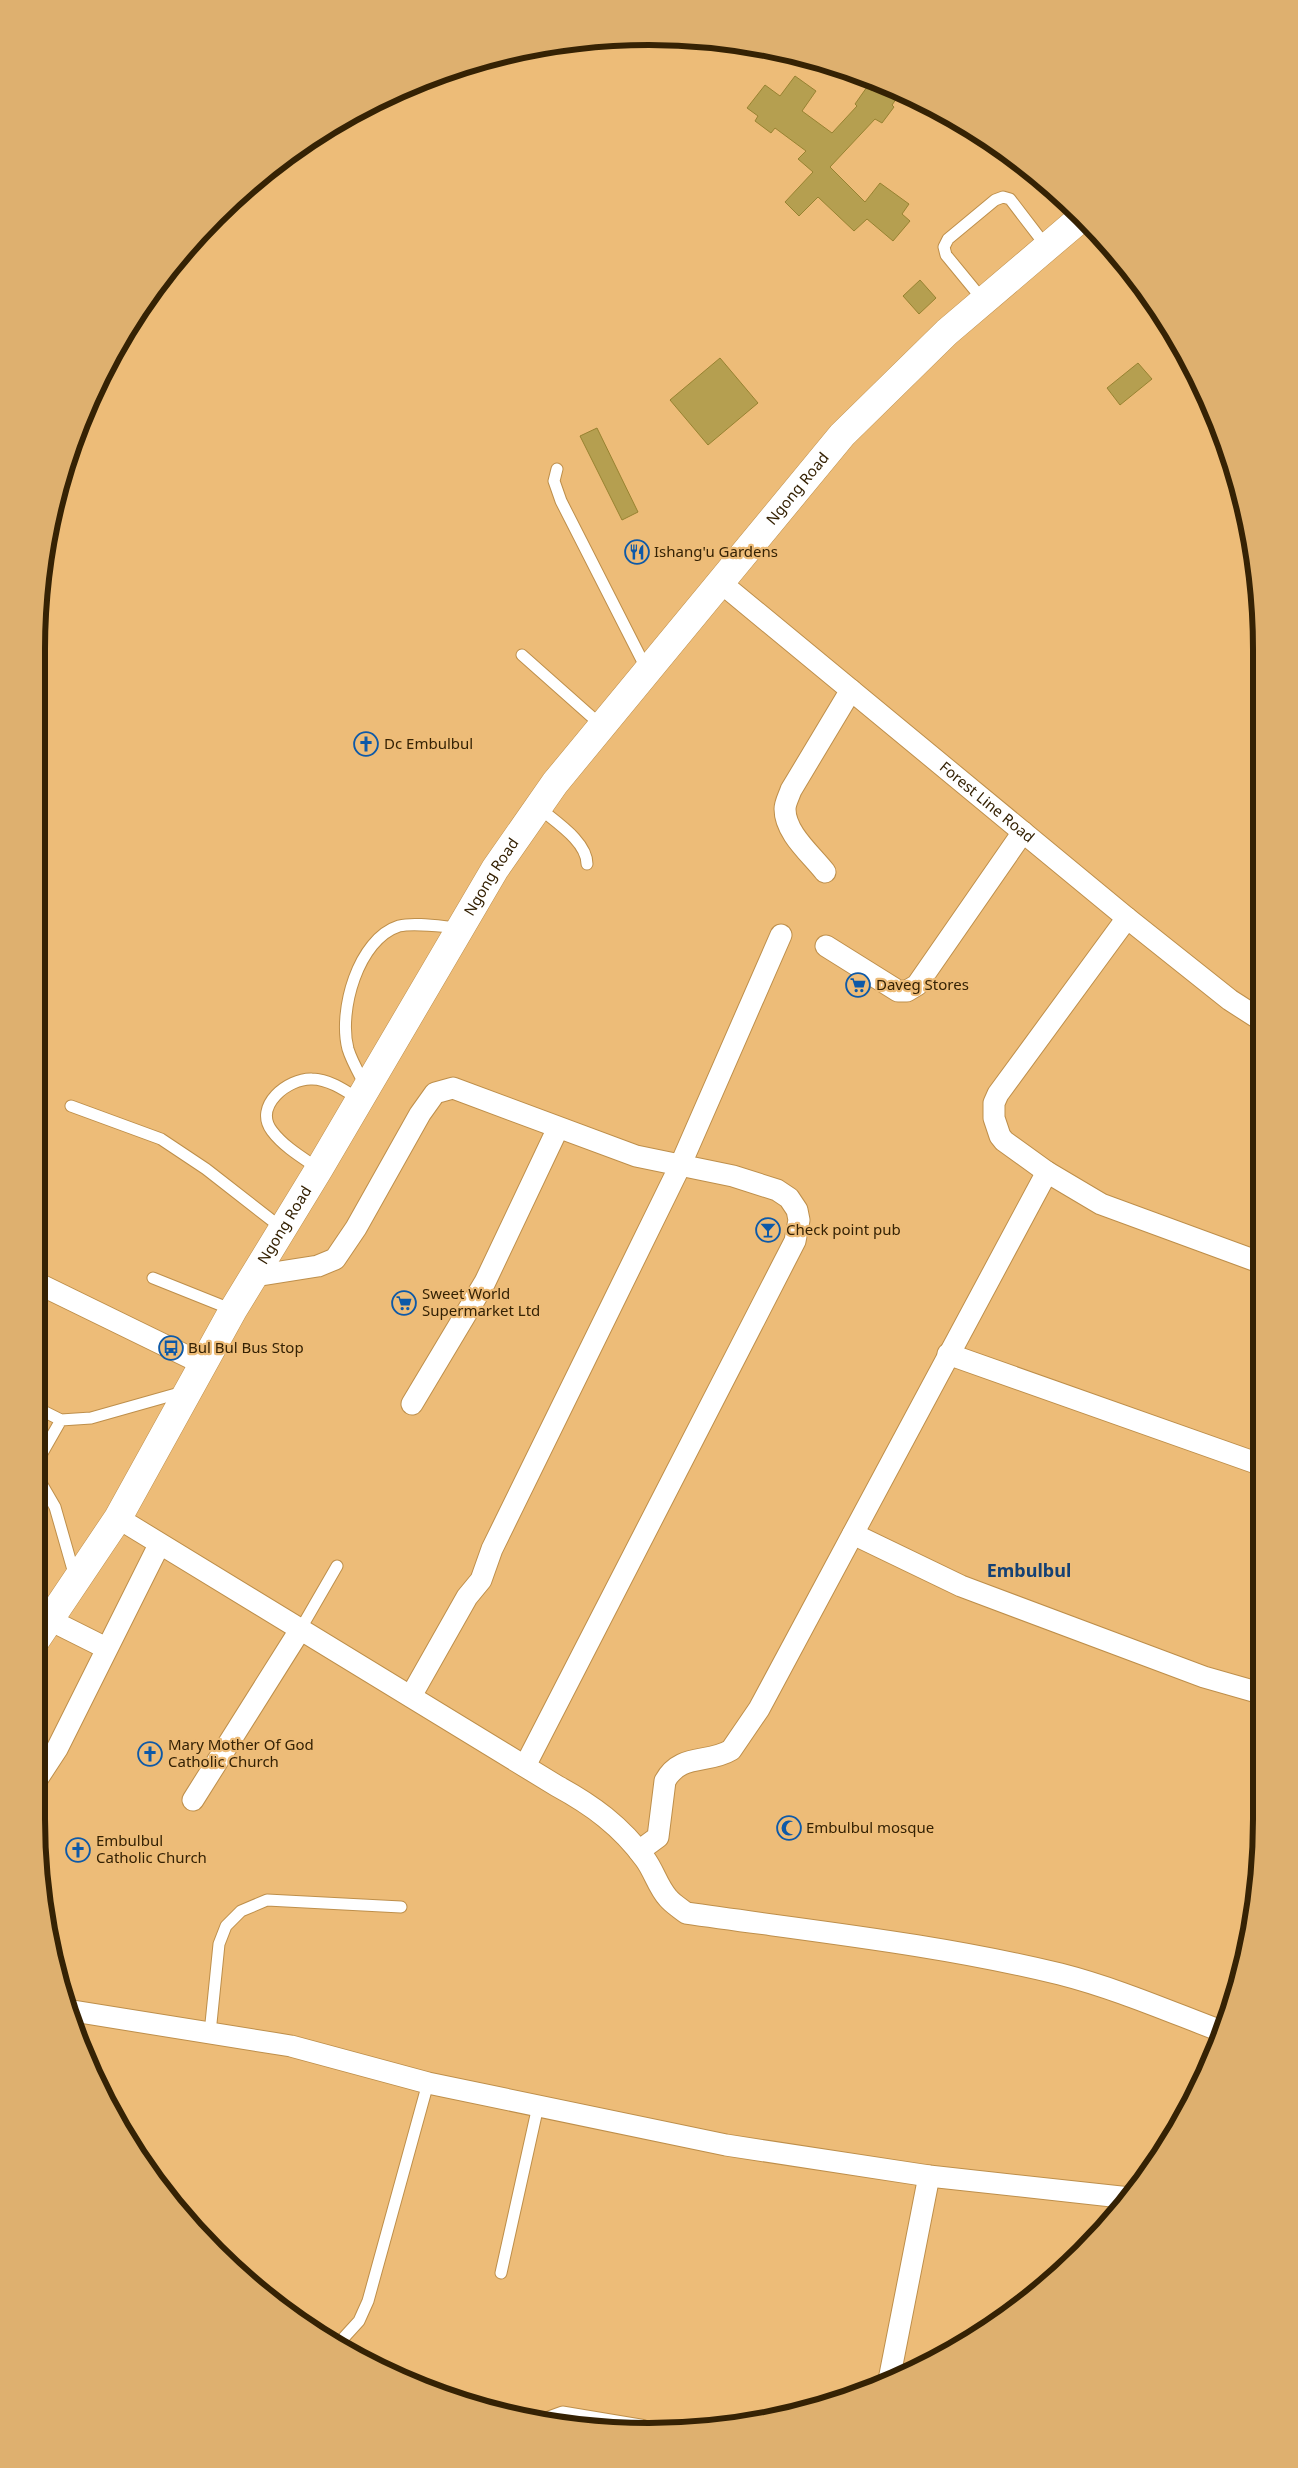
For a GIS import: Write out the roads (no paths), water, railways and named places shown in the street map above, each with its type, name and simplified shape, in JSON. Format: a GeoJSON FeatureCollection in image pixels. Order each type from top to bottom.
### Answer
{"type":"FeatureCollection","features":[{"type":"Feature","properties":{"kind":"main road","name":"Ngong Road"},"geometry":{"type":"LineString","coordinates":[[45,1627],[118,1518],[187,1390],[233,1310],[463,928],[495,869],[538,807],[647,670],[842,436],[904,373],[983,300],[1076,222]]}},
{"type":"Feature","properties":{"kind":"street","name":"Forest Line Road"},"geometry":{"type":"LineString","coordinates":[[720,582],[1127,918],[1230,1000],[1253,1015]]}},
{"type":"Feature","properties":{"kind":"street"},"geometry":{"type":"LineString","coordinates":[[825,872],[797,838],[787,822],[785,807],[791,790],[851,690]]}},
{"type":"Feature","properties":{"kind":"street"},"geometry":{"type":"LineString","coordinates":[[826,946],[898,991],[912,989],[917,985],[1023,832]]}},
{"type":"Feature","properties":{"kind":"street"},"geometry":{"type":"LineString","coordinates":[[1127,918],[1002,1088],[994,1103],[995,1125],[1004,1142],[1047,1172],[1101,1204],[1253,1260]]}},
{"type":"Feature","properties":{"kind":"street"},"geometry":{"type":"LineString","coordinates":[[411,1696],[467,1597],[481,1580],[492,1549],[680,1166],[781,935]]}},
{"type":"Feature","properties":{"kind":"street"},"geometry":{"type":"LineString","coordinates":[[255,1276],[318,1266],[335,1259],[356,1228],[420,1114],[435,1093],[453,1088],[636,1156],[733,1176],[785,1194],[793,1202],[799,1220],[795,1241],[525,1766]]}},
{"type":"Feature","properties":{"kind":"street"},"geometry":{"type":"LineString","coordinates":[[412,1404],[485,1282],[558,1128]]}},
{"type":"Feature","properties":{"kind":"street"},"geometry":{"type":"LineString","coordinates":[[639,1851],[658,1837],[665,1781],[670,1773],[678,1765],[690,1760],[725,1754],[730,1750],[759,1709],[1047,1172]]}},
{"type":"Feature","properties":{"kind":"street"},"geometry":{"type":"LineString","coordinates":[[45,1287],[203,1364]]}},
{"type":"Feature","properties":{"kind":"street"},"geometry":{"type":"LineString","coordinates":[[948,1354],[1253,1462]]}},
{"type":"Feature","properties":{"kind":"street"},"geometry":{"type":"LineString","coordinates":[[118,1518],[159,1545],[588,1803],[614,1824],[639,1851],[668,1899],[686,1912],[946,1949],[1061,1975],[1130,1997],[1215,2029]]}},
{"type":"Feature","properties":{"kind":"street"},"geometry":{"type":"LineString","coordinates":[[853,1534],[961,1586],[1204,1677],[1253,1691]]}},
{"type":"Feature","properties":{"kind":"street"},"geometry":{"type":"LineString","coordinates":[[45,1767],[57,1749],[159,1545]]}},
{"type":"Feature","properties":{"kind":"street"},"geometry":{"type":"LineString","coordinates":[[193,1800],[300,1630]]}},
{"type":"Feature","properties":{"kind":"street"},"geometry":{"type":"LineString","coordinates":[[45,1631],[106,1648]]}},
{"type":"Feature","properties":{"kind":"street"},"geometry":{"type":"LineString","coordinates":[[77,2012],[291,2046],[428,2084],[726,2145],[929,2176],[1120,2197]]}},
{"type":"Feature","properties":{"kind":"street"},"geometry":{"type":"LineString","coordinates":[[891,2372],[929,2176]]}},
{"type":"Feature","properties":{"kind":"lane"},"geometry":{"type":"LineString","coordinates":[[983,300],[946,255],[944,246],[948,239],[994,200],[1003,197],[1010,199],[1046,246]]}},
{"type":"Feature","properties":{"kind":"lane"},"geometry":{"type":"LineString","coordinates":[[558,469],[554,481],[560,501],[647,670]]}},
{"type":"Feature","properties":{"kind":"lane"},"geometry":{"type":"LineString","coordinates":[[522,655],[602,726]]}},
{"type":"Feature","properties":{"kind":"lane"},"geometry":{"type":"LineString","coordinates":[[538,807],[579,843],[587,854],[587,864]]}},
{"type":"Feature","properties":{"kind":"lane"},"geometry":{"type":"LineString","coordinates":[[363,1094],[348,1049],[345,1018],[348,992],[366,953],[384,936],[399,926],[463,928]]}},
{"type":"Feature","properties":{"kind":"lane"},"geometry":{"type":"LineString","coordinates":[[319,1169],[293,1150],[271,1130],[267,1120],[268,1107],[277,1092],[291,1082],[311,1078],[363,1094]]}},
{"type":"Feature","properties":{"kind":"lane"},"geometry":{"type":"LineString","coordinates":[[71,1106],[161,1140],[206,1170],[283,1229]]}},
{"type":"Feature","properties":{"kind":"lane"},"geometry":{"type":"LineString","coordinates":[[153,1278],[233,1310]]}},
{"type":"Feature","properties":{"kind":"lane"},"geometry":{"type":"LineString","coordinates":[[45,1412],[61,1420],[91,1418],[187,1390]]}},
{"type":"Feature","properties":{"kind":"lane"},"geometry":{"type":"LineString","coordinates":[[45,1448],[61,1420]]}},
{"type":"Feature","properties":{"kind":"lane"},"geometry":{"type":"LineString","coordinates":[[45,1490],[55,1507],[76,1581]]}},
{"type":"Feature","properties":{"kind":"lane"},"geometry":{"type":"LineString","coordinates":[[300,1630],[338,1566]]}},
{"type":"Feature","properties":{"kind":"lane"},"geometry":{"type":"LineString","coordinates":[[210,2033],[219,1944],[226,1926],[242,1910],[267,1900],[401,1907]]}},
{"type":"Feature","properties":{"kind":"lane"},"geometry":{"type":"LineString","coordinates":[[342,2339],[359,2321],[368,2302],[428,2084]]}},
{"type":"Feature","properties":{"kind":"lane"},"geometry":{"type":"LineString","coordinates":[[501,2273],[538,2106]]}},
{"type":"Feature","properties":{"kind":"place","name":"Ishang'u Gardens"},"geometry":{"type":"Point","coordinates":[637,552]}},
{"type":"Feature","properties":{"kind":"place","name":"Dc Embulbul"},"geometry":{"type":"Point","coordinates":[366,744]}},
{"type":"Feature","properties":{"kind":"place","name":"Daveg Stores"},"geometry":{"type":"Point","coordinates":[858,985]}},
{"type":"Feature","properties":{"kind":"place","name":"Check point pub"},"geometry":{"type":"Point","coordinates":[768,1230]}},
{"type":"Feature","properties":{"kind":"place","name":"Sweet World Supermarket Ltd"},"geometry":{"type":"Point","coordinates":[404,1303]}},
{"type":"Feature","properties":{"kind":"place","name":"Bul Bul Bus Stop"},"geometry":{"type":"Point","coordinates":[171,1348]}},
{"type":"Feature","properties":{"kind":"place","name":"Mary Mother Of God Catholic Church"},"geometry":{"type":"Point","coordinates":[150,1754]}},
{"type":"Feature","properties":{"kind":"place","name":"Embulbul mosque"},"geometry":{"type":"Point","coordinates":[789,1828]}},
{"type":"Feature","properties":{"kind":"place","name":"Embulbul Catholic Church"},"geometry":{"type":"Point","coordinates":[78,1850]}},
{"type":"Feature","properties":{"kind":"district","name":"Embulbul"},"geometry":{"type":"Point","coordinates":[1029,1571]}}]}
